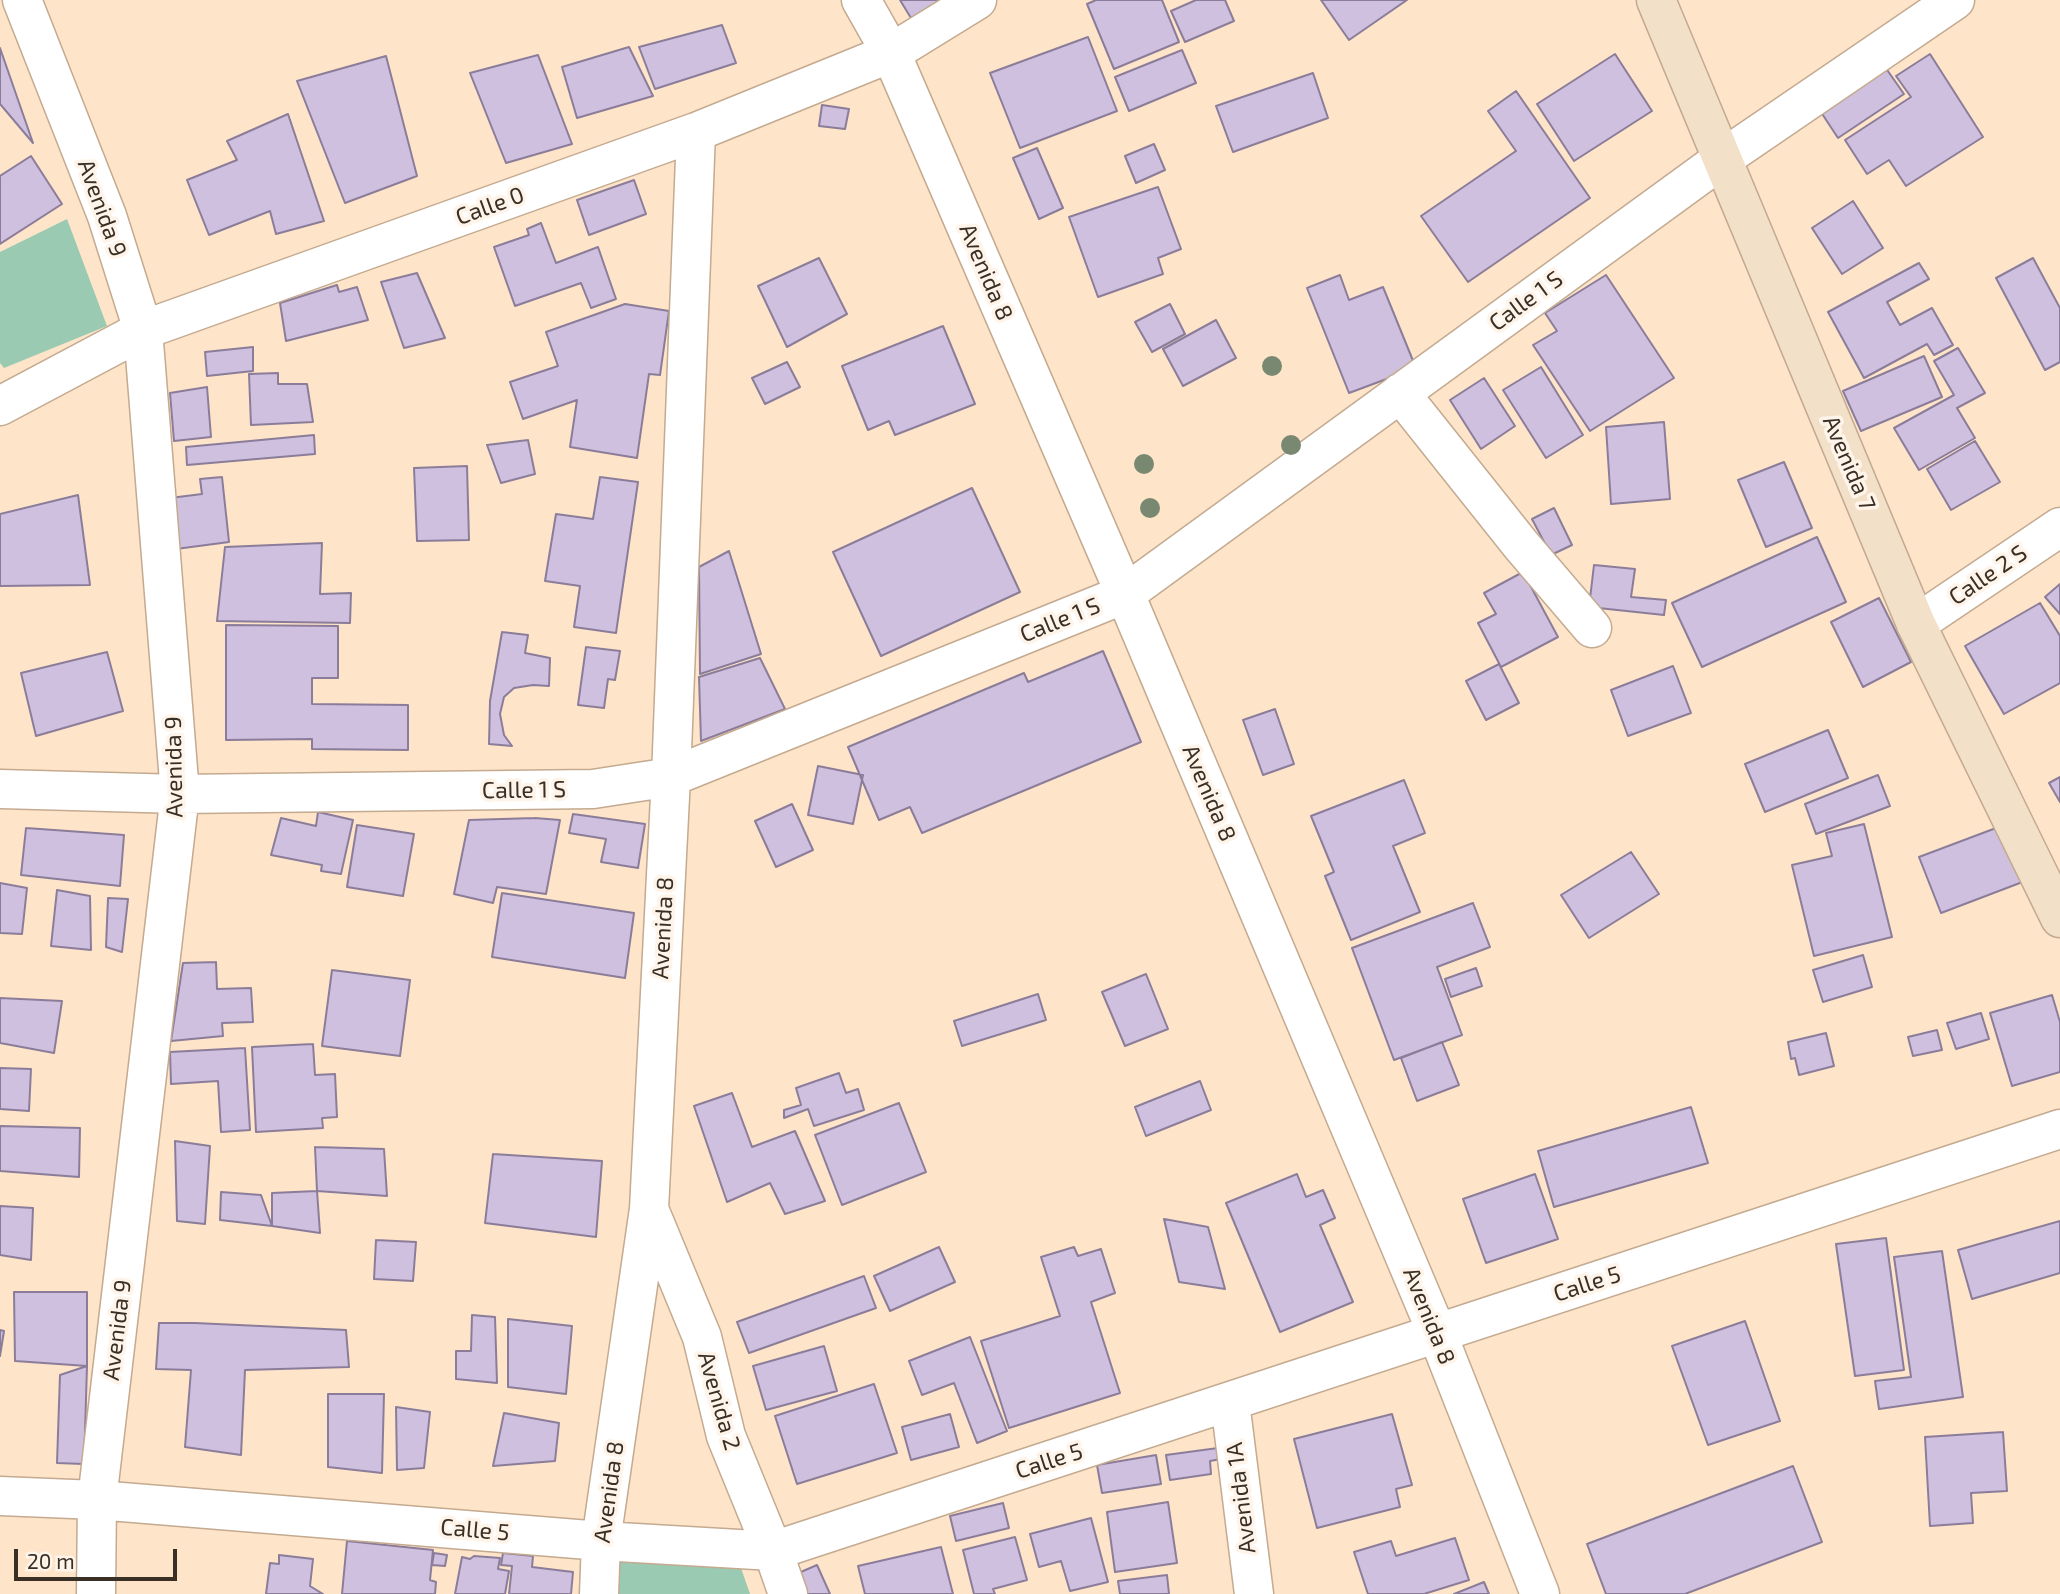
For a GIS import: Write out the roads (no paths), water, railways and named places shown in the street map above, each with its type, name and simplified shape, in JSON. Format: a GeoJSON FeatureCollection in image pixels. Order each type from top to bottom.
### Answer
{"type":"FeatureCollection","features":[{"type":"Feature","properties":{"kind":"main road","name":"Avenida 7"},"geometry":{"type":"LineString","coordinates":[[1656,0],[1916,624],[2060,918]]}},
{"type":"Feature","properties":{"kind":"street","name":"Avenida 9"},"geometry":{"type":"LineString","coordinates":[[22,0],[107,216],[143,330],[180,794],[97,1500],[96,1594]]}},
{"type":"Feature","properties":{"kind":"street","name":"Avenida 8"},"geometry":{"type":"LineString","coordinates":[[861,0],[891,53],[1125,594],[1437,1334],[1540,1594]]}},
{"type":"Feature","properties":{"kind":"street","name":"Calle 0"},"geometry":{"type":"LineString","coordinates":[[0,406],[143,330],[695,132],[891,53],[977,0]]}},
{"type":"Feature","properties":{"kind":"street","name":"Calle 1 S"},"geometry":{"type":"LineString","coordinates":[[0,789],[180,794],[593,789],[671,777],[1125,594],[1723,159],[1955,0]]}},
{"type":"Feature","properties":{"kind":"street","name":"Avenida 8"},"geometry":{"type":"LineString","coordinates":[[598,1594],[601,1541],[649,1209],[671,777],[695,132]]}},
{"type":"Feature","properties":{"kind":"street"},"geometry":{"type":"LineString","coordinates":[[1400,393],[1521,545],[1592,628]]}},
{"type":"Feature","properties":{"kind":"street","name":"Calle 2 S"},"geometry":{"type":"LineString","coordinates":[[1916,624],[2060,527]]}},
{"type":"Feature","properties":{"kind":"street","name":"Calle 5"},"geometry":{"type":"LineString","coordinates":[[0,1496],[97,1500],[601,1541],[773,1551],[2060,1129]]}},
{"type":"Feature","properties":{"kind":"street","name":"Avenida 2"},"geometry":{"type":"LineString","coordinates":[[649,1209],[702,1337],[726,1436],[788,1594]]}},
{"type":"Feature","properties":{"kind":"street","name":"Avenida 1A"},"geometry":{"type":"LineString","coordinates":[[1230,1402],[1254,1594]]}}]}
